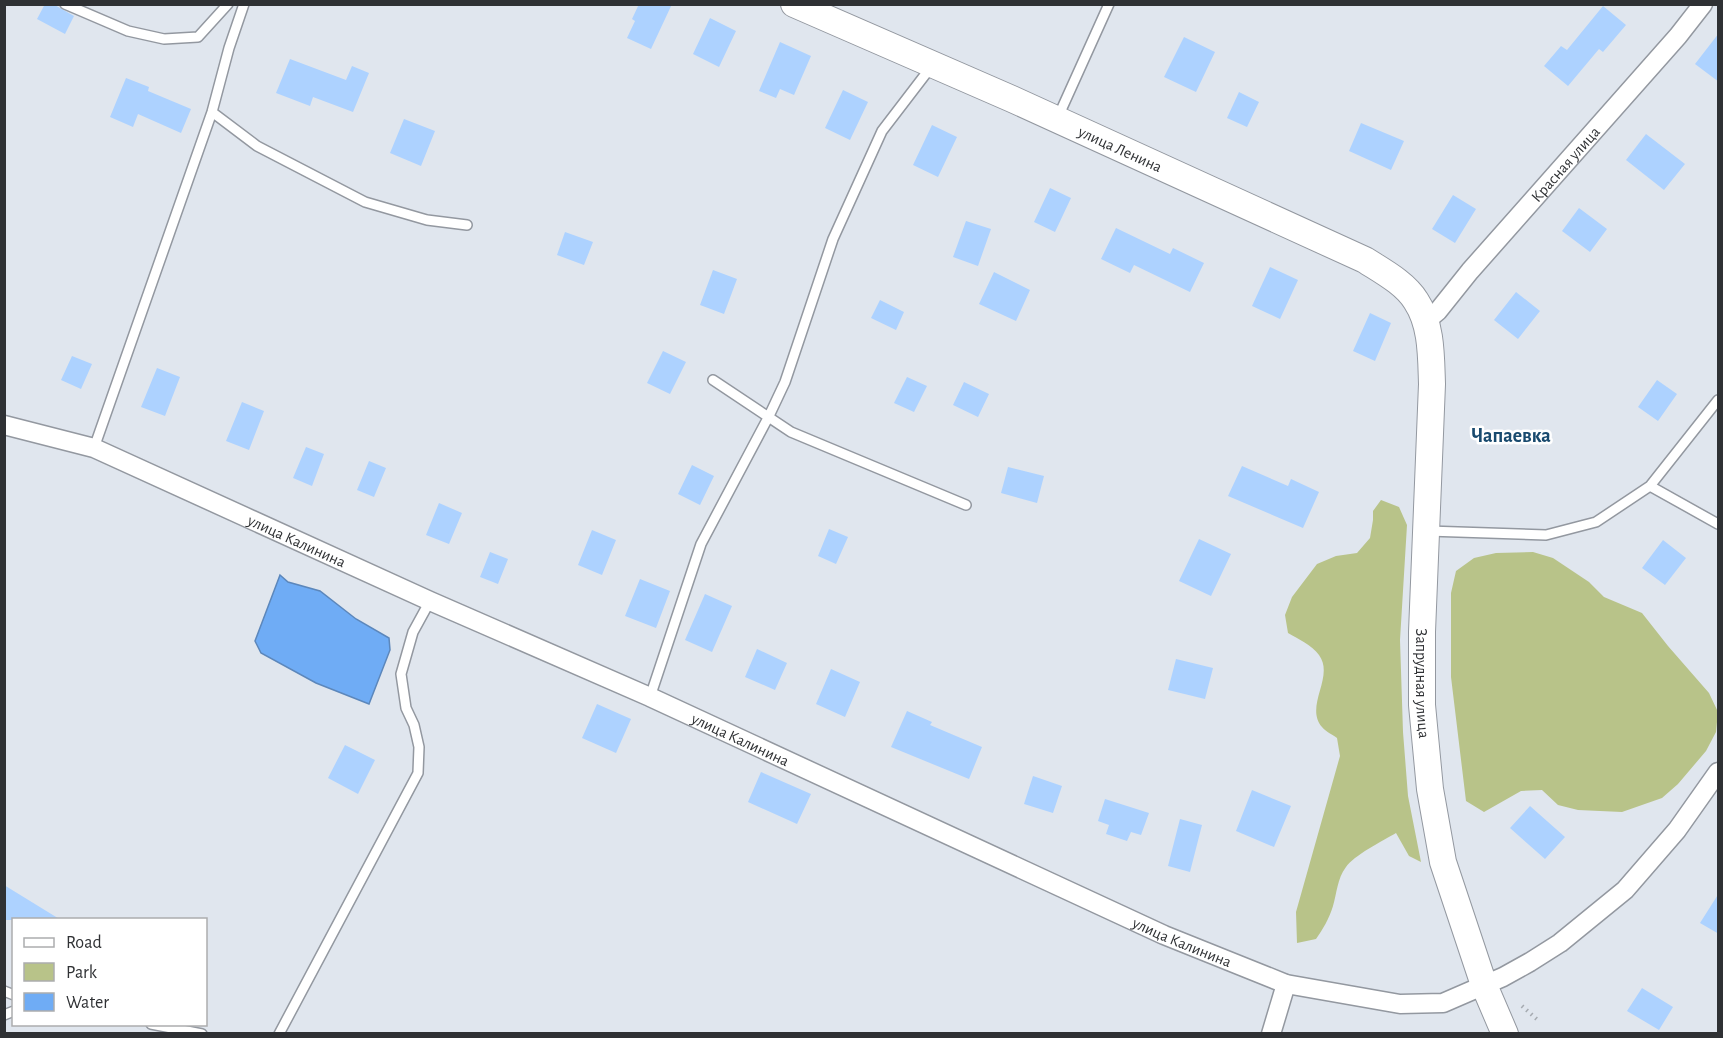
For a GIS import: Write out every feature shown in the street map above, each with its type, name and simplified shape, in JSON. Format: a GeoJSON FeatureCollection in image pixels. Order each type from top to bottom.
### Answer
{"type":"FeatureCollection","features":[{"type":"Feature","properties":{"kind":"street","name":"улица Ленина"},"geometry":{"type":"LineString","coordinates":[[794,4],[1365,260],[1396,280],[1416,300],[1426,321]]}},
{"type":"Feature","properties":{"kind":"street","name":"Красная улица"},"geometry":{"type":"LineString","coordinates":[[1426,321],[1438,311],[1470,271],[1703,4]]}},
{"type":"Feature","properties":{"kind":"street","name":"Запрудная улица"},"geometry":{"type":"LineString","coordinates":[[1426,321],[1431,348],[1432,384],[1422,632],[1422,705],[1430,789],[1443,862],[1484,985],[1505,1034]]}},
{"type":"Feature","properties":{"kind":"street","name":"улица Калинина"},"geometry":{"type":"LineString","coordinates":[[4,425],[94,448],[430,602],[650,697],[1164,935],[1286,984],[1400,1004],[1443,1003],[1484,985],[1530,962],[1550,949],[1625,890],[1677,830],[1719,772]]}},
{"type":"Feature","properties":{"kind":"street"},"geometry":{"type":"LineString","coordinates":[[1271,1034],[1286,984]]}},
{"type":"Feature","properties":{"kind":"lane"},"geometry":{"type":"LineString","coordinates":[[64,4],[128,31],[164,39],[198,37],[228,4]]}},
{"type":"Feature","properties":{"kind":"lane"},"geometry":{"type":"LineString","coordinates":[[94,448],[212,112],[229,48],[244,4]]}},
{"type":"Feature","properties":{"kind":"lane"},"geometry":{"type":"LineString","coordinates":[[1057,120],[1109,4]]}},
{"type":"Feature","properties":{"kind":"lane"},"geometry":{"type":"LineString","coordinates":[[650,697],[701,544],[785,382],[833,239],[882,131],[933,65]]}},
{"type":"Feature","properties":{"kind":"lane"},"geometry":{"type":"LineString","coordinates":[[212,112],[257,146],[365,202],[428,220],[467,225]]}},
{"type":"Feature","properties":{"kind":"lane"},"geometry":{"type":"LineString","coordinates":[[713,380],[791,432],[966,504]]}},
{"type":"Feature","properties":{"kind":"lane"},"geometry":{"type":"LineString","coordinates":[[1426,531],[1546,535],[1596,522],[1650,486],[1719,399]]}},
{"type":"Feature","properties":{"kind":"lane"},"geometry":{"type":"LineString","coordinates":[[1650,486],[1719,524]]}},
{"type":"Feature","properties":{"kind":"lane"},"geometry":{"type":"LineString","coordinates":[[279,1034],[418,773],[420,747],[406,708],[400,674],[413,632],[430,602]]}},
{"type":"Feature","properties":{"kind":"lane"},"geometry":{"type":"LineString","coordinates":[[162,1026],[202,1034]]}},
{"type":"Feature","properties":{"kind":"path"},"geometry":{"type":"LineString","coordinates":[[1522,1005],[1539,1021]]}},
{"type":"Feature","properties":{"kind":"green space"},"geometry":{"type":"Polygon","coordinates":[[[1381,500],[1399,507],[1407,525],[1400,640],[1403,732],[1408,796],[1421,862],[1409,856],[1396,833],[1362,853],[1343,872],[1330,915],[1316,939],[1297,943],[1296,912],[1340,756],[1337,738],[1323,728],[1317,719],[1317,701],[1324,673],[1323,664],[1313,648],[1288,633],[1285,615],[1292,597],[1317,564],[1336,556],[1357,553],[1370,538],[1373,511],[1381,500]]]}},
{"type":"Feature","properties":{"kind":"green space"},"geometry":{"type":"Polygon","coordinates":[[[1533,552],[1553,558],[1589,582],[1604,597],[1642,613],[1709,693],[1718,712],[1716,732],[1706,751],[1678,784],[1662,798],[1622,812],[1578,810],[1558,805],[1542,790],[1521,791],[1484,812],[1466,801],[1451,677],[1451,593],[1456,571],[1474,558],[1496,553],[1533,552]]]}},
{"type":"Feature","properties":{"kind":"water"},"geometry":{"type":"Polygon","coordinates":[[[280,575],[288,582],[320,591],[356,619],[389,638],[390,650],[369,704],[316,683],[261,653],[255,641],[280,575]]]}},
{"type":"Feature","properties":{"kind":"building"},"geometry":{"type":"Polygon","coordinates":[[[45,4],[53,4],[74,16],[65,34],[37,19],[45,4]]]}},
{"type":"Feature","properties":{"kind":"building"},"geometry":{"type":"Polygon","coordinates":[[[639,4],[672,4],[651,49],[627,38],[635,21],[632,19],[639,4]]]}},
{"type":"Feature","properties":{"kind":"building"},"geometry":{"type":"Polygon","coordinates":[[[1603,6],[1626,25],[1603,52],[1599,49],[1568,86],[1544,66],[1561,46],[1567,50],[1603,6]]]}},
{"type":"Feature","properties":{"kind":"building"},"geometry":{"type":"Polygon","coordinates":[[[710,18],[736,31],[719,67],[693,54],[710,18]]]}},
{"type":"Feature","properties":{"kind":"building"},"geometry":{"type":"Polygon","coordinates":[[[1719,33],[1719,82],[1695,64],[1719,33]]]}},
{"type":"Feature","properties":{"kind":"building"},"geometry":{"type":"Polygon","coordinates":[[[1184,37],[1215,52],[1196,92],[1164,77],[1184,37]]]}},
{"type":"Feature","properties":{"kind":"building"},"geometry":{"type":"Polygon","coordinates":[[[780,42],[811,56],[794,95],[780,89],[776,98],[759,91],[780,42]]]}},
{"type":"Feature","properties":{"kind":"building"},"geometry":{"type":"Polygon","coordinates":[[[290,59],[346,80],[352,66],[369,73],[353,112],[313,97],[310,106],[276,93],[290,59]]]}},
{"type":"Feature","properties":{"kind":"building"},"geometry":{"type":"Polygon","coordinates":[[[126,78],[149,87],[148,91],[191,109],[181,133],[138,114],[133,127],[110,117],[126,78]]]}},
{"type":"Feature","properties":{"kind":"building"},"geometry":{"type":"Polygon","coordinates":[[[843,90],[868,102],[850,140],[825,128],[843,90]]]}},
{"type":"Feature","properties":{"kind":"building"},"geometry":{"type":"Polygon","coordinates":[[[1239,92],[1259,102],[1247,127],[1227,118],[1239,92]]]}},
{"type":"Feature","properties":{"kind":"building"},"geometry":{"type":"Polygon","coordinates":[[[404,119],[435,131],[421,166],[390,153],[404,119]]]}},
{"type":"Feature","properties":{"kind":"building"},"geometry":{"type":"Polygon","coordinates":[[[1361,123],[1404,141],[1391,170],[1349,151],[1361,123]]]}},
{"type":"Feature","properties":{"kind":"building"},"geometry":{"type":"Polygon","coordinates":[[[932,125],[957,137],[938,177],[913,165],[932,125]]]}},
{"type":"Feature","properties":{"kind":"building"},"geometry":{"type":"Polygon","coordinates":[[[1646,134],[1685,164],[1664,190],[1626,160],[1646,134]]]}},
{"type":"Feature","properties":{"kind":"building"},"geometry":{"type":"Polygon","coordinates":[[[1050,188],[1071,198],[1055,232],[1034,222],[1050,188]]]}},
{"type":"Feature","properties":{"kind":"building"},"geometry":{"type":"Polygon","coordinates":[[[1453,195],[1476,209],[1455,243],[1432,229],[1453,195]]]}},
{"type":"Feature","properties":{"kind":"building"},"geometry":{"type":"Polygon","coordinates":[[[1579,208],[1607,229],[1590,252],[1562,231],[1579,208]]]}},
{"type":"Feature","properties":{"kind":"building"},"geometry":{"type":"Polygon","coordinates":[[[966,221],[991,229],[978,266],[953,257],[966,221]]]}},
{"type":"Feature","properties":{"kind":"building"},"geometry":{"type":"Polygon","coordinates":[[[1116,228],[1170,254],[1173,248],[1204,263],[1190,292],[1134,265],[1130,273],[1101,259],[1116,228]]]}},
{"type":"Feature","properties":{"kind":"building"},"geometry":{"type":"Polygon","coordinates":[[[565,232],[593,242],[584,265],[557,255],[565,232]]]}},
{"type":"Feature","properties":{"kind":"building"},"geometry":{"type":"Polygon","coordinates":[[[1270,267],[1298,280],[1280,319],[1252,306],[1270,267]]]}},
{"type":"Feature","properties":{"kind":"building"},"geometry":{"type":"Polygon","coordinates":[[[713,270],[737,279],[724,314],[700,305],[713,270]]]}},
{"type":"Feature","properties":{"kind":"building"},"geometry":{"type":"Polygon","coordinates":[[[994,272],[1030,290],[1016,321],[979,304],[994,272]]]}},
{"type":"Feature","properties":{"kind":"building"},"geometry":{"type":"Polygon","coordinates":[[[1516,292],[1540,311],[1518,339],[1494,320],[1516,292]]]}},
{"type":"Feature","properties":{"kind":"building"},"geometry":{"type":"Polygon","coordinates":[[[880,300],[904,312],[896,330],[871,318],[880,300]]]}},
{"type":"Feature","properties":{"kind":"building"},"geometry":{"type":"Polygon","coordinates":[[[1370,313],[1391,323],[1375,361],[1353,351],[1370,313]]]}},
{"type":"Feature","properties":{"kind":"building"},"geometry":{"type":"Polygon","coordinates":[[[663,351],[686,362],[670,394],[647,383],[663,351]]]}},
{"type":"Feature","properties":{"kind":"building"},"geometry":{"type":"Polygon","coordinates":[[[72,356],[92,364],[81,389],[61,380],[72,356]]]}},
{"type":"Feature","properties":{"kind":"building"},"geometry":{"type":"Polygon","coordinates":[[[157,368],[180,377],[165,416],[141,407],[157,368]]]}},
{"type":"Feature","properties":{"kind":"building"},"geometry":{"type":"Polygon","coordinates":[[[907,377],[927,386],[914,412],[894,403],[907,377]]]}},
{"type":"Feature","properties":{"kind":"building"},"geometry":{"type":"Polygon","coordinates":[[[1657,380],[1677,394],[1658,421],[1638,407],[1657,380]]]}},
{"type":"Feature","properties":{"kind":"building"},"geometry":{"type":"Polygon","coordinates":[[[964,382],[989,394],[978,417],[953,405],[964,382]]]}},
{"type":"Feature","properties":{"kind":"building"},"geometry":{"type":"Polygon","coordinates":[[[242,402],[264,411],[249,450],[226,441],[242,402]]]}},
{"type":"Feature","properties":{"kind":"building"},"geometry":{"type":"Polygon","coordinates":[[[306,447],[324,454],[312,486],[293,478],[306,447]]]}},
{"type":"Feature","properties":{"kind":"building"},"geometry":{"type":"Polygon","coordinates":[[[369,461],[386,468],[374,497],[357,490],[369,461]]]}},
{"type":"Feature","properties":{"kind":"building"},"geometry":{"type":"Polygon","coordinates":[[[692,465],[714,476],[700,505],[678,494],[692,465]]]}},
{"type":"Feature","properties":{"kind":"building"},"geometry":{"type":"Polygon","coordinates":[[[1242,466],[1288,486],[1291,479],[1319,492],[1303,528],[1228,496],[1242,466]]]}},
{"type":"Feature","properties":{"kind":"building"},"geometry":{"type":"Polygon","coordinates":[[[1008,467],[1044,476],[1037,503],[1001,493],[1008,467]]]}},
{"type":"Feature","properties":{"kind":"building"},"geometry":{"type":"Polygon","coordinates":[[[439,503],[462,513],[449,544],[426,535],[439,503]]]}},
{"type":"Feature","properties":{"kind":"building"},"geometry":{"type":"Polygon","coordinates":[[[829,529],[848,537],[836,564],[818,556],[829,529]]]}},
{"type":"Feature","properties":{"kind":"building"},"geometry":{"type":"Polygon","coordinates":[[[592,530],[616,540],[602,575],[578,565],[592,530]]]}},
{"type":"Feature","properties":{"kind":"building"},"geometry":{"type":"Polygon","coordinates":[[[1199,539],[1231,554],[1211,596],[1179,581],[1199,539]]]}},
{"type":"Feature","properties":{"kind":"building"},"geometry":{"type":"Polygon","coordinates":[[[1663,540],[1686,558],[1665,585],[1642,568],[1663,540]]]}},
{"type":"Feature","properties":{"kind":"building"},"geometry":{"type":"Polygon","coordinates":[[[490,552],[508,559],[498,584],[480,577],[490,552]]]}},
{"type":"Feature","properties":{"kind":"building"},"geometry":{"type":"Polygon","coordinates":[[[640,579],[670,591],[656,628],[625,616],[640,579]]]}},
{"type":"Feature","properties":{"kind":"building"},"geometry":{"type":"Polygon","coordinates":[[[705,594],[732,606],[712,652],[685,640],[705,594]]]}},
{"type":"Feature","properties":{"kind":"building"},"geometry":{"type":"Polygon","coordinates":[[[757,649],[787,663],[775,690],[745,677],[757,649]]]}},
{"type":"Feature","properties":{"kind":"building"},"geometry":{"type":"Polygon","coordinates":[[[1176,659],[1213,668],[1205,699],[1168,690],[1176,659]]]}},
{"type":"Feature","properties":{"kind":"building"},"geometry":{"type":"Polygon","coordinates":[[[831,669],[860,682],[845,717],[816,704],[831,669]]]}},
{"type":"Feature","properties":{"kind":"building"},"geometry":{"type":"Polygon","coordinates":[[[597,704],[631,719],[616,753],[582,738],[597,704]]]}},
{"type":"Feature","properties":{"kind":"building"},"geometry":{"type":"Polygon","coordinates":[[[907,711],[932,722],[930,725],[982,747],[969,779],[891,747],[907,711]]]}},
{"type":"Feature","properties":{"kind":"building"},"geometry":{"type":"Polygon","coordinates":[[[345,745],[375,760],[358,794],[328,778],[345,745]]]}},
{"type":"Feature","properties":{"kind":"building"},"geometry":{"type":"Polygon","coordinates":[[[761,772],[811,794],[797,824],[748,802],[761,772]]]}},
{"type":"Feature","properties":{"kind":"building"},"geometry":{"type":"Polygon","coordinates":[[[1033,776],[1062,786],[1053,813],[1024,804],[1033,776]]]}},
{"type":"Feature","properties":{"kind":"building"},"geometry":{"type":"Polygon","coordinates":[[[1252,790],[1291,806],[1274,847],[1236,831],[1252,790]]]}},
{"type":"Feature","properties":{"kind":"building"},"geometry":{"type":"Polygon","coordinates":[[[1105,799],[1149,813],[1141,835],[1131,832],[1127,841],[1106,834],[1109,825],[1098,821],[1105,799]]]}},
{"type":"Feature","properties":{"kind":"building"},"geometry":{"type":"Polygon","coordinates":[[[1530,806],[1565,837],[1545,859],[1510,828],[1530,806]]]}},
{"type":"Feature","properties":{"kind":"building"},"geometry":{"type":"Polygon","coordinates":[[[1180,819],[1202,825],[1190,872],[1168,866],[1180,819]]]}},
{"type":"Feature","properties":{"kind":"building"},"geometry":{"type":"Polygon","coordinates":[[[4,885],[58,918],[12,918],[12,920],[4,920],[4,885]]]}},
{"type":"Feature","properties":{"kind":"building"},"geometry":{"type":"Polygon","coordinates":[[[1719,893],[1719,934],[1700,923],[1719,893]]]}},
{"type":"Feature","properties":{"kind":"building"},"geometry":{"type":"Polygon","coordinates":[[[1642,988],[1673,1007],[1659,1030],[1627,1011],[1642,988]]]}},
{"type":"Feature","properties":{"kind":"district","name":"Чапаевка"},"geometry":{"type":"Point","coordinates":[1511,435]}}]}
